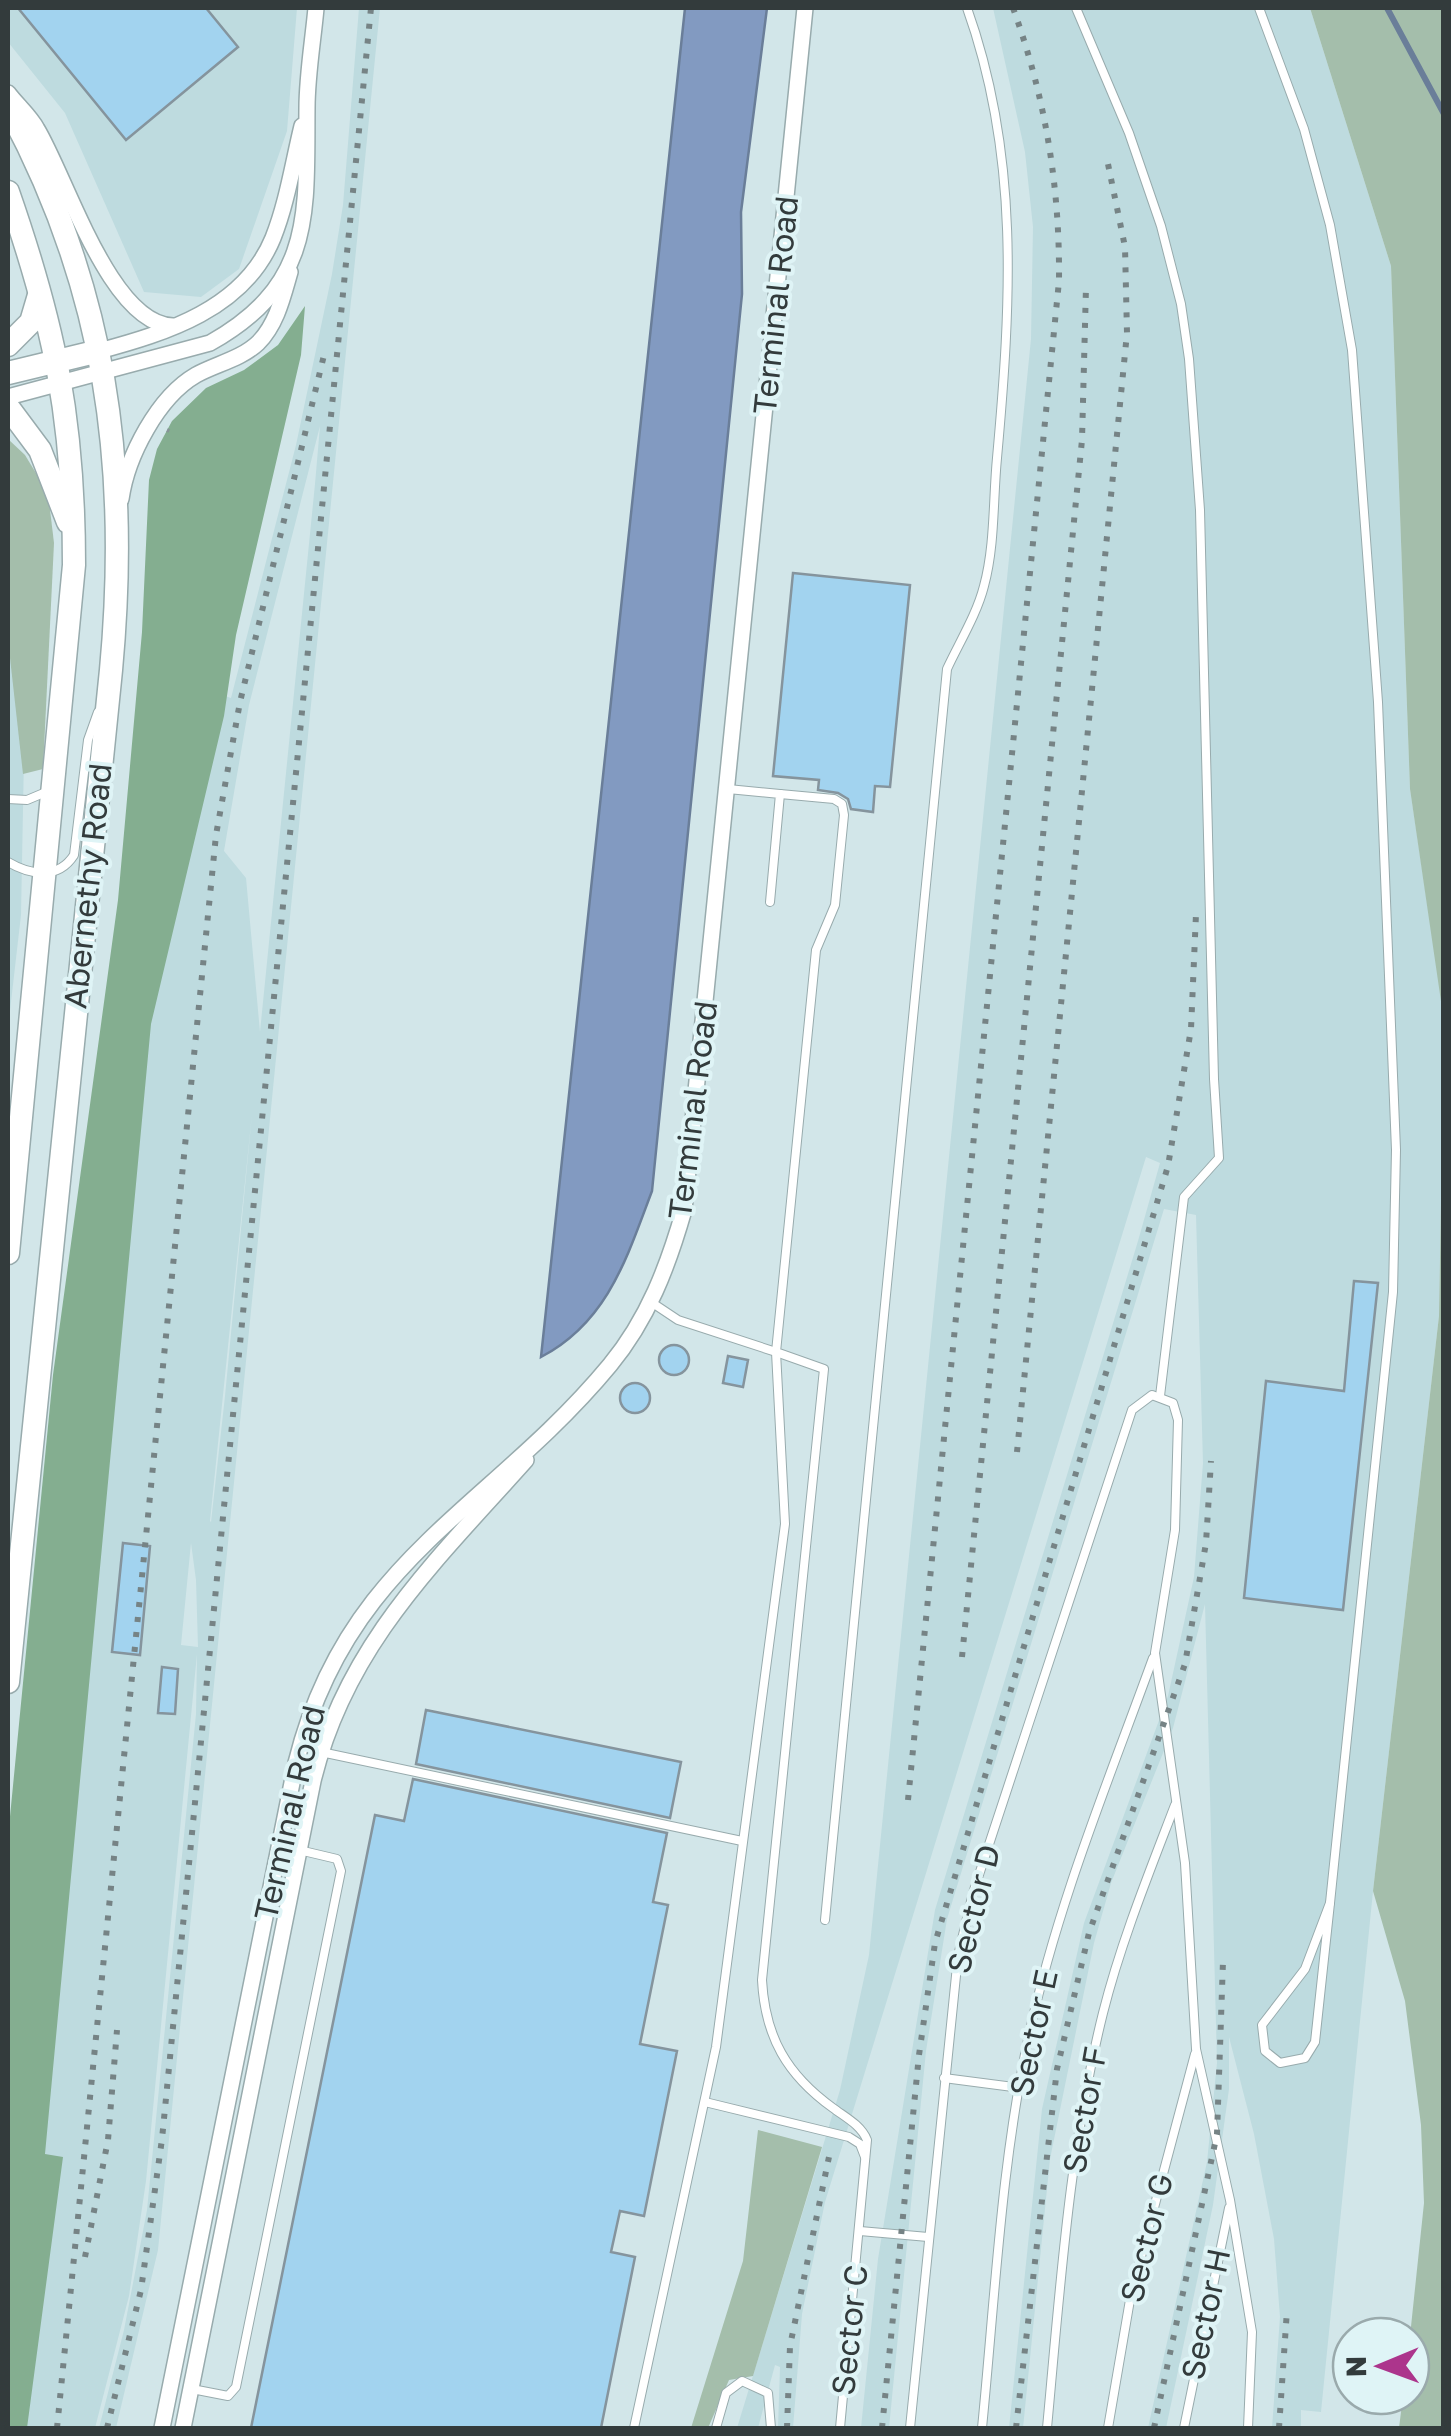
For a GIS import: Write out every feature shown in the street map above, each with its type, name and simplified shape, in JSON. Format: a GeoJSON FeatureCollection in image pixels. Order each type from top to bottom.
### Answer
{"type":"FeatureCollection","features":[{"type":"Feature","properties":{"kind":"main road","name":"Abernethy Road"},"geometry":{"type":"LineString","coordinates":[[8,106],[64,226],[101,362],[120,511],[111,670],[12,1582],[8,1682]]}},
{"type":"Feature","properties":{"kind":"main road","name":"Abernethy Road"},"geometry":{"type":"LineString","coordinates":[[8,192],[40,288],[61,373],[72,468],[74,565],[8,1253]]}},
{"type":"Feature","properties":{"kind":"main road"},"geometry":{"type":"LineString","coordinates":[[8,345],[36,313],[40,288]]}},
{"type":"Feature","properties":{"kind":"main road"},"geometry":{"type":"LineString","coordinates":[[8,374],[61,373],[101,362]]}},
{"type":"Feature","properties":{"kind":"main road"},"geometry":{"type":"LineString","coordinates":[[8,407],[40,450],[71,532],[74,565]]}},
{"type":"Feature","properties":{"kind":"street"},"geometry":{"type":"LineString","coordinates":[[120,511],[138,448],[172,396],[200,373],[246,352],[267,332],[278,312],[301,235],[309,186],[307,106],[316,8]]}},
{"type":"Feature","properties":{"kind":"street","name":"Terminal Road"},"geometry":{"type":"LineString","coordinates":[[162,2428],[296,1763],[316,1696],[338,1649],[376,1594],[612,1364],[651,1302],[671,1257],[684,1210],[805,8]]}},
{"type":"Feature","properties":{"kind":"street"},"geometry":{"type":"LineString","coordinates":[[8,94],[36,126],[96,252],[136,311],[159,325],[178,326]]}},
{"type":"Feature","properties":{"kind":"street"},"geometry":{"type":"LineString","coordinates":[[101,362],[178,326],[230,294],[261,259],[280,216],[307,106]]}},
{"type":"Feature","properties":{"kind":"street"},"geometry":{"type":"LineString","coordinates":[[101,362],[185,352],[234,329],[271,293],[287,270],[301,235]]}},
{"type":"Feature","properties":{"kind":"street"},"geometry":{"type":"LineString","coordinates":[[8,397],[61,373]]}},
{"type":"Feature","properties":{"kind":"street"},"geometry":{"type":"LineString","coordinates":[[184,2428],[320,1752],[343,1692],[371,1640],[585,1393]]}},
{"type":"Feature","properties":{"kind":"lane"},"geometry":{"type":"LineString","coordinates":[[825,1920],[947,669],[984,586],[1008,340],[1010,231],[1006,174],[995,108],[967,8]]}},
{"type":"Feature","properties":{"kind":"lane"},"geometry":{"type":"LineString","coordinates":[[1076,8],[1096,46],[1161,226],[1182,304],[1196,422],[1214,1079],[1220,1152],[1217,1164],[1184,1197],[1160,1396],[1173,1403],[1178,1420],[1174,1530],[1154,1654],[1185,1864],[1196,2050],[1230,2200],[1252,2332],[1248,2428]]}},
{"type":"Feature","properties":{"kind":"lane"},"geometry":{"type":"LineString","coordinates":[[1259,8],[1304,130],[1330,225],[1352,350],[1378,702],[1396,1150],[1393,1292],[1330,1903],[1315,2042],[1306,2058],[1280,2062],[1264,2051],[1262,2024],[1306,1969],[1330,1903]]}},
{"type":"Feature","properties":{"kind":"lane"},"geometry":{"type":"LineString","coordinates":[[8,862],[45,873],[68,864],[74,855],[88,740],[111,670]]}},
{"type":"Feature","properties":{"kind":"lane"},"geometry":{"type":"LineString","coordinates":[[8,799],[27,800],[46,792],[56,768]]}},
{"type":"Feature","properties":{"kind":"lane"},"geometry":{"type":"LineString","coordinates":[[634,2428],[716,2047],[785,1524],[776,1352],[816,950],[835,905],[844,816],[842,804],[834,799],[728,789]]}},
{"type":"Feature","properties":{"kind":"lane"},"geometry":{"type":"LineString","coordinates":[[770,902],[780,794]]}},
{"type":"Feature","properties":{"kind":"lane"},"geometry":{"type":"LineString","coordinates":[[651,1302],[678,1320],[776,1352]]}},
{"type":"Feature","properties":{"kind":"lane","name":"Sector C"},"geometry":{"type":"LineString","coordinates":[[776,1352],[824,1369],[763,1998],[775,2044],[794,2076],[865,2135],[860,2232],[840,2428]]}},
{"type":"Feature","properties":{"kind":"lane","name":"Sector D"},"geometry":{"type":"LineString","coordinates":[[910,2428],[958,1956],[973,1894],[1132,1410],[1144,1398],[1160,1396]]}},
{"type":"Feature","properties":{"kind":"lane","name":"Sector E"},"geometry":{"type":"LineString","coordinates":[[982,2428],[1009,2160],[1030,2034],[1066,1899],[1154,1654]]}},
{"type":"Feature","properties":{"kind":"lane"},"geometry":{"type":"LineString","coordinates":[[320,1752],[742,1841]]}},
{"type":"Feature","properties":{"kind":"lane","name":"Sector F"},"geometry":{"type":"LineString","coordinates":[[1047,2428],[1070,2192],[1099,2032],[1128,1925],[1176,1802]]}},
{"type":"Feature","properties":{"kind":"lane"},"geometry":{"type":"LineString","coordinates":[[192,2389],[228,2396],[236,2387],[341,1871],[337,1859],[299,1850]]}},
{"type":"Feature","properties":{"kind":"lane","name":"Sector G"},"geometry":{"type":"LineString","coordinates":[[1108,2428],[1131,2294],[1196,2050]]}},
{"type":"Feature","properties":{"kind":"lane"},"geometry":{"type":"LineString","coordinates":[[944,2078],[1021,2088]]}},
{"type":"Feature","properties":{"kind":"lane"},"geometry":{"type":"LineString","coordinates":[[705,2102],[855,2140],[863,2151],[865,2173]]}},
{"type":"Feature","properties":{"kind":"lane","name":"Sector H"},"geometry":{"type":"LineString","coordinates":[[1184,2428],[1230,2200]]}},
{"type":"Feature","properties":{"kind":"lane"},"geometry":{"type":"LineString","coordinates":[[860,2232],[928,2238]]}},
{"type":"Feature","properties":{"kind":"lane"},"geometry":{"type":"LineString","coordinates":[[716,2428],[729,2388],[742,2381],[768,2393],[771,2428]]}},
{"type":"Feature","properties":{"kind":"path"},"geometry":{"type":"LineString","coordinates":[[162,427],[176,434]]}},
{"type":"Feature","properties":{"kind":"shaded area"},"geometry":{"type":"Polygon","coordinates":[[[8,8],[297,8],[287,131],[239,269],[201,297],[144,292],[65,113],[8,42],[8,8]]]}},
{"type":"Feature","properties":{"kind":"shaded area"},"geometry":{"type":"Polygon","coordinates":[[[359,8],[380,8],[158,2250],[116,2428],[99,2428],[124,2330],[147,2210],[196,1714],[197,1654],[146,2181],[129,2296],[95,2428],[18,2428],[143,668],[231,698],[296,445],[343,205],[359,8]],[[320,426],[249,705],[224,851],[246,878],[260,1032],[315,484],[320,426]],[[252,1114],[210,1521],[225,1396],[252,1114]],[[191,1543],[181,1645],[198,1647],[191,1543]]]}},
{"type":"Feature","properties":{"kind":"shaded area"},"geometry":{"type":"Polygon","coordinates":[[[993,8],[1310,8],[1391,266],[1410,789],[1444,1015],[1439,1316],[1373,1891],[1321,2412],[1301,2410],[1301,2428],[1272,2428],[1280,2317],[1274,2239],[1254,2134],[1229,2037],[1229,2089],[1213,2205],[1166,2428],[1148,2428],[1207,2162],[1217,2063],[1205,1604],[1173,1728],[1111,1883],[1094,1943],[1050,2159],[1023,2428],[1009,2428],[1042,2109],[1084,1923],[1168,1696],[1194,1577],[1203,1463],[1196,1215],[1164,1209],[947,1919],[926,2051],[889,2428],[861,2428],[878,2259],[935,1910],[1160,1163],[1146,1157],[825,2202],[802,2314],[793,2428],[778,2428],[780,2367],[775,2365],[758,2428],[737,2428],[840,2090],[869,1955],[1031,339],[1033,227],[1025,152],[993,8]]]}},
{"type":"Feature","properties":{"kind":"shaded area"},"geometry":{"type":"Polygon","coordinates":[[[8,632],[24,756],[21,915],[8,1028],[8,632]]]}},
{"type":"Feature","properties":{"kind":"green space"},"geometry":{"type":"Polygon","coordinates":[[[1310,8],[1443,8],[1443,1015],[1410,789],[1391,266],[1310,8]]]}},
{"type":"Feature","properties":{"kind":"green space"},"geometry":{"type":"Polygon","coordinates":[[[305,306],[301,355],[236,635],[224,716],[151,1024],[45,2154],[63,2157],[27,2428],[8,2428],[8,1837],[53,1375],[118,900],[142,632],[149,480],[157,449],[172,421],[206,388],[244,370],[278,345],[305,306]]]}},
{"type":"Feature","properties":{"kind":"green space"},"geometry":{"type":"Polygon","coordinates":[[[8,439],[25,455],[48,493],[54,543],[43,769],[23,774],[8,640],[8,439]]]}},
{"type":"Feature","properties":{"kind":"green space"},"geometry":{"type":"Polygon","coordinates":[[[1443,1084],[1444,2428],[1399,2428],[1400,2416],[1431,2416],[1431,2316],[1412,2316],[1424,2203],[1421,2125],[1405,2001],[1373,1891],[1439,1316],[1443,1084]]]}},
{"type":"Feature","properties":{"kind":"green space"},"geometry":{"type":"Polygon","coordinates":[[[758,2130],[822,2147],[753,2376],[729,2380],[708,2428],[691,2428],[743,2261],[758,2130]]]}},
{"type":"Feature","properties":{"kind":"water"},"geometry":{"type":"Polygon","coordinates":[[[685,8],[767,8],[741,212],[742,294],[652,1191],[624,1263],[599,1306],[564,1343],[541,1357],[685,8]]]}},
{"type":"Feature","properties":{"kind":"building"},"geometry":{"type":"Polygon","coordinates":[[[18,8],[206,8],[238,47],[126,140],[18,8]]]}},
{"type":"Feature","properties":{"kind":"building"},"geometry":{"type":"Polygon","coordinates":[[[793,573],[910,585],[890,787],[875,786],[873,812],[851,809],[848,799],[838,793],[818,790],[819,780],[773,776],[793,573]]]}},
{"type":"Feature","properties":{"kind":"building"},"geometry":{"type":"Polygon","coordinates":[[[1354,1281],[1378,1283],[1343,1610],[1244,1598],[1266,1381],[1344,1391],[1354,1281]]]}},
{"type":"Feature","properties":{"kind":"building"},"geometry":{"type":"Polygon","coordinates":[[[674,1345],[685,1349],[689,1360],[685,1371],[674,1375],[663,1371],[659,1360],[663,1349],[674,1345]]]}},
{"type":"Feature","properties":{"kind":"building"},"geometry":{"type":"Polygon","coordinates":[[[728,1356],[748,1360],[743,1387],[723,1383],[728,1356]]]}},
{"type":"Feature","properties":{"kind":"building"},"geometry":{"type":"Polygon","coordinates":[[[635,1383],[646,1387],[650,1398],[646,1409],[635,1413],[624,1409],[620,1398],[624,1387],[635,1383]]]}},
{"type":"Feature","properties":{"kind":"building"},"geometry":{"type":"Polygon","coordinates":[[[123,1543],[150,1546],[140,1655],[112,1652],[123,1543]]]}},
{"type":"Feature","properties":{"kind":"building"},"geometry":{"type":"Polygon","coordinates":[[[162,1667],[178,1669],[175,1714],[158,1713],[162,1667]]]}},
{"type":"Feature","properties":{"kind":"building"},"geometry":{"type":"Polygon","coordinates":[[[426,1710],[681,1762],[670,1818],[416,1764],[426,1710]]]}},
{"type":"Feature","properties":{"kind":"building"},"geometry":{"type":"Polygon","coordinates":[[[413,1779],[667,1833],[653,1902],[668,1905],[640,2044],[677,2051],[644,2216],[620,2211],[611,2252],[635,2257],[601,2428],[251,2428],[375,1815],[404,1821],[413,1779]]]}},
{"type":"Feature","properties":{"kind":"waterway"},"geometry":{"type":"LineString","coordinates":[[1387,8],[1444,114]]}},
{"type":"Feature","properties":{"kind":"railway"},"geometry":{"type":"LineString","coordinates":[[107,2428],[141,2290],[162,2139],[371,8]]}},
{"type":"Feature","properties":{"kind":"railway"},"geometry":{"type":"LineString","coordinates":[[908,1800],[1059,281],[1057,211],[1048,142],[1034,74],[1013,8]]}},
{"type":"Feature","properties":{"kind":"railway"},"geometry":{"type":"LineString","coordinates":[[1017,1452],[1127,333],[1125,247],[1108,164]]}},
{"type":"Feature","properties":{"kind":"railway"},"geometry":{"type":"LineString","coordinates":[[962,1657],[1082,440],[1086,287]]}},
{"type":"Feature","properties":{"kind":"railway"},"geometry":{"type":"LineString","coordinates":[[57,2428],[216,835],[240,702],[325,351]]}},
{"type":"Feature","properties":{"kind":"railway"},"geometry":{"type":"LineString","coordinates":[[882,2428],[919,2055],[935,1943],[1168,1166],[1191,1029],[1196,914]]}},
{"type":"Feature","properties":{"kind":"railway"},"geometry":{"type":"LineString","coordinates":[[1016,2428],[1057,2069],[1089,1933],[1185,1664],[1206,1543],[1211,1461]]}},
{"type":"Feature","properties":{"kind":"railway"},"geometry":{"type":"LineString","coordinates":[[1154,2428],[1217,2134],[1223,1961]]}},
{"type":"Feature","properties":{"kind":"railway"},"geometry":{"type":"LineString","coordinates":[[85,2257],[108,2140],[117,2030]]}},
{"type":"Feature","properties":{"kind":"railway"},"geometry":{"type":"LineString","coordinates":[[787,2428],[790,2346],[830,2152]]}},
{"type":"Feature","properties":{"kind":"railway"},"geometry":{"type":"LineString","coordinates":[[1279,2428],[1287,2310]]}}]}
